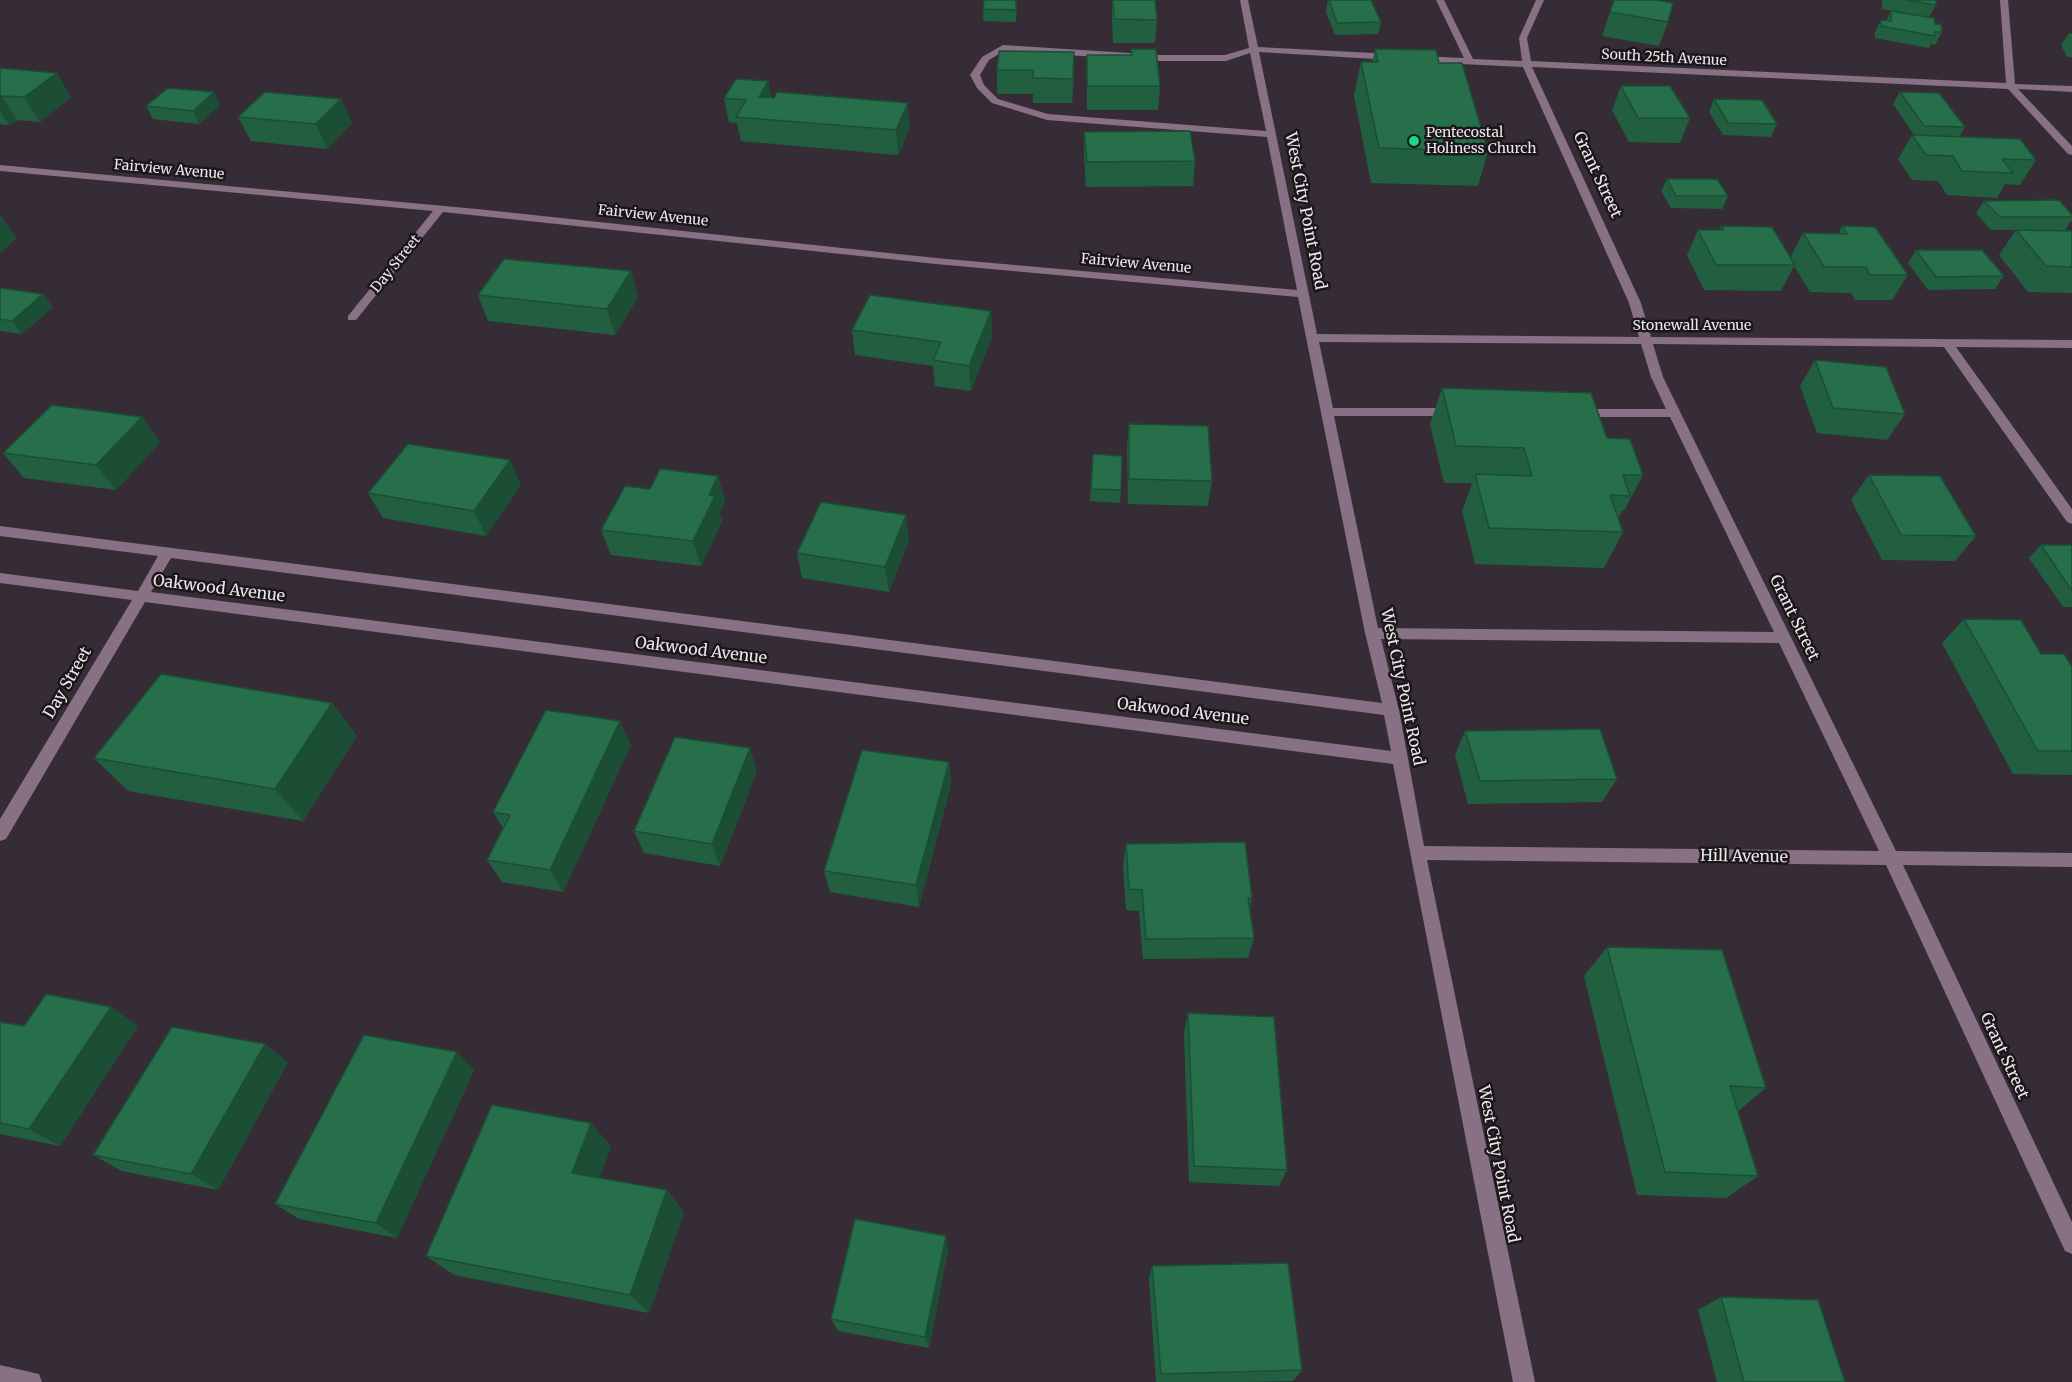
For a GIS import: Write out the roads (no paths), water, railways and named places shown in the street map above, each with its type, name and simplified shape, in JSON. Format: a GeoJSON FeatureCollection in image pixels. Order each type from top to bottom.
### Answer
{"type":"FeatureCollection","features":[{"type":"Feature","properties":{"kind":"street","name":"West City Point Road"},"geometry":{"type":"LineString","coordinates":[[1245,0],[1372,633],[1391,710],[1398,758],[1524,1382]]}},
{"type":"Feature","properties":{"kind":"street"},"geometry":{"type":"LineString","coordinates":[[1440,0],[1470,62]]}},
{"type":"Feature","properties":{"kind":"street","name":"Grant Street"},"geometry":{"type":"LineString","coordinates":[[1540,0],[1523,38],[1527,65],[1635,303],[1657,377],[1891,858],[2072,1244]]}},
{"type":"Feature","properties":{"kind":"street"},"geometry":{"type":"LineString","coordinates":[[2004,0],[2011,87],[2072,152]]}},
{"type":"Feature","properties":{"kind":"street"},"geometry":{"type":"LineString","coordinates":[[1271,134],[1047,117],[995,101],[980,86],[975,75],[979,64],[989,54],[1003,48],[1160,58],[1226,58],[1254,49],[1399,57]]}},
{"type":"Feature","properties":{"kind":"street","name":"South 25th Avenue"},"geometry":{"type":"LineString","coordinates":[[1411,58],[2072,89]]}},
{"type":"Feature","properties":{"kind":"street","name":"Fairview Avenue"},"geometry":{"type":"LineString","coordinates":[[0,168],[440,209],[936,261],[1303,294]]}},
{"type":"Feature","properties":{"kind":"street","name":"Day Street"},"geometry":{"type":"LineString","coordinates":[[352,318],[440,209]]}},
{"type":"Feature","properties":{"kind":"street","name":"Stonewall Avenue"},"geometry":{"type":"LineString","coordinates":[[1312,338],[2072,344]]}},
{"type":"Feature","properties":{"kind":"street"},"geometry":{"type":"LineString","coordinates":[[1947,343],[2072,519]]}},
{"type":"Feature","properties":{"kind":"street"},"geometry":{"type":"LineString","coordinates":[[1327,412],[1464,412]]}},
{"type":"Feature","properties":{"kind":"street"},"geometry":{"type":"LineString","coordinates":[[1569,413],[1675,413]]}},
{"type":"Feature","properties":{"kind":"street","name":"Oakwood Avenue"},"geometry":{"type":"LineString","coordinates":[[0,531],[1391,710]]}},
{"type":"Feature","properties":{"kind":"street","name":"Day Street"},"geometry":{"type":"LineString","coordinates":[[0,834],[139,597],[168,552]]}},
{"type":"Feature","properties":{"kind":"street","name":"Oakwood Avenue"},"geometry":{"type":"LineString","coordinates":[[0,578],[1398,758]]}},
{"type":"Feature","properties":{"kind":"street"},"geometry":{"type":"LineString","coordinates":[[1372,633],[1784,638]]}},
{"type":"Feature","properties":{"kind":"street","name":"Hill Avenue"},"geometry":{"type":"LineString","coordinates":[[1417,853],[2072,860]]}},
{"type":"Feature","properties":{"kind":"street"},"geometry":{"type":"LineString","coordinates":[[0,1376],[31,1382]]}},
{"type":"Feature","properties":{"kind":"place","name":"Pentecostal Holiness Church"},"geometry":{"type":"Point","coordinates":[1414,141]}}]}
